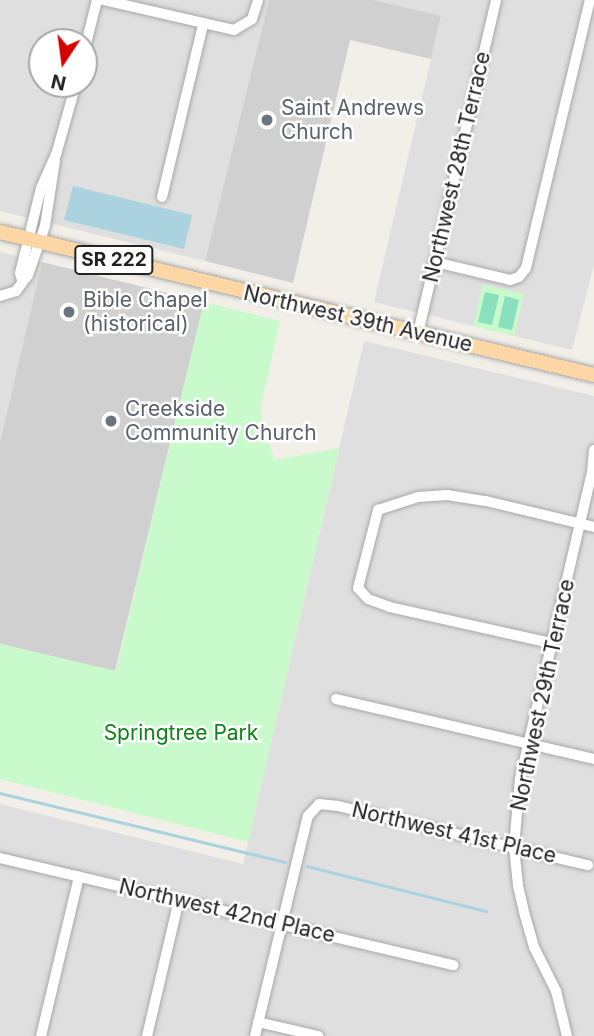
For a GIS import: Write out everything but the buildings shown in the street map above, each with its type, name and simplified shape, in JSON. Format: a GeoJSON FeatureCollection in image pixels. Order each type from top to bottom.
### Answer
{"type":"FeatureCollection","features":[{"type":"Feature","properties":{"kind":"main road","name":"Northwest 39th Avenue"},"geometry":{"type":"LineString","coordinates":[[0,232],[594,375]]}},
{"type":"Feature","properties":{"kind":"street"},"geometry":{"type":"LineString","coordinates":[[90,28],[97,0]]}},
{"type":"Feature","properties":{"kind":"street"},"geometry":{"type":"LineString","coordinates":[[103,0],[234,30],[252,19],[258,0]]}},
{"type":"Feature","properties":{"kind":"street","name":"Northwest 28th Terrace"},"geometry":{"type":"LineString","coordinates":[[418,333],[496,0]]}},
{"type":"Feature","properties":{"kind":"street"},"geometry":{"type":"LineString","coordinates":[[435,262],[510,280],[520,277],[527,268],[590,0]]}},
{"type":"Feature","properties":{"kind":"street"},"geometry":{"type":"LineString","coordinates":[[162,197],[203,25]]}},
{"type":"Feature","properties":{"kind":"street"},"geometry":{"type":"LineString","coordinates":[[0,296],[16,291],[22,280],[29,275],[34,240],[54,185],[56,155],[72,98]]}},
{"type":"Feature","properties":{"kind":"street","name":"Northwest 29th Terrace"},"geometry":{"type":"LineString","coordinates":[[567,1036],[555,991],[534,947],[525,916],[514,847],[517,800],[528,743],[593,472],[594,450]]}},
{"type":"Feature","properties":{"kind":"street"},"geometry":{"type":"LineString","coordinates":[[551,643],[390,607],[368,599],[359,588],[378,510],[418,497],[447,495],[486,501],[594,527]]}},
{"type":"Feature","properties":{"kind":"street"},"geometry":{"type":"LineString","coordinates":[[336,699],[594,759]]}},
{"type":"Feature","properties":{"kind":"street","name":"Northwest 41st Place"},"geometry":{"type":"LineString","coordinates":[[282,924],[308,816],[319,804],[338,806],[588,864]]}},
{"type":"Feature","properties":{"kind":"street","name":"Northwest 42nd Place"},"geometry":{"type":"LineString","coordinates":[[0,858],[454,965]]}},
{"type":"Feature","properties":{"kind":"street"},"geometry":{"type":"LineString","coordinates":[[41,1036],[79,876]]}},
{"type":"Feature","properties":{"kind":"street"},"geometry":{"type":"LineString","coordinates":[[147,1036],[180,900]]}},
{"type":"Feature","properties":{"kind":"street"},"geometry":{"type":"LineString","coordinates":[[256,1036],[282,924]]}},
{"type":"Feature","properties":{"kind":"street"},"geometry":{"type":"LineString","coordinates":[[258,1022],[318,1036]]}},
{"type":"Feature","properties":{"kind":"shaded area"},"geometry":{"type":"Polygon","coordinates":[[[0,0],[269,0],[205,261],[0,211],[0,0]]]}},
{"type":"Feature","properties":{"kind":"shaded area"},"geometry":{"type":"Polygon","coordinates":[[[269,0],[374,0],[441,16],[431,59],[350,40],[293,283],[205,261],[269,0]]]}},
{"type":"Feature","properties":{"kind":"shaded area"},"geometry":{"type":"Polygon","coordinates":[[[374,0],[594,0],[594,265],[572,350],[374,302],[441,17],[374,0]]]}},
{"type":"Feature","properties":{"kind":"shaded area"},"geometry":{"type":"Polygon","coordinates":[[[0,252],[42,262],[0,442],[0,252]]]}},
{"type":"Feature","properties":{"kind":"shaded area"},"geometry":{"type":"Polygon","coordinates":[[[42,262],[204,302],[115,671],[0,644],[0,442],[42,262]]]}},
{"type":"Feature","properties":{"kind":"shaded area"},"geometry":{"type":"Polygon","coordinates":[[[364,341],[594,396],[594,1036],[0,1036],[0,804],[243,864],[364,341]]]}},
{"type":"Feature","properties":{"kind":"green space"},"geometry":{"type":"Polygon","coordinates":[[[483,284],[524,294],[514,336],[473,326],[483,284]]]}},
{"type":"Feature","properties":{"kind":"green space"},"geometry":{"type":"Polygon","coordinates":[[[485,292],[499,295],[492,325],[478,322],[485,292]]]}},
{"type":"Feature","properties":{"kind":"green space"},"geometry":{"type":"Polygon","coordinates":[[[505,296],[519,300],[512,330],[498,327],[505,296]]]}},
{"type":"Feature","properties":{"kind":"green space","name":"Springtree Park"},"geometry":{"type":"Polygon","coordinates":[[[204,302],[280,321],[260,410],[274,460],[339,448],[248,842],[0,779],[0,644],[116,671],[204,302]]]}},
{"type":"Feature","properties":{"kind":"water"},"geometry":{"type":"Polygon","coordinates":[[[73,186],[192,215],[184,249],[64,220],[73,186]]]}},
{"type":"Feature","properties":{"kind":"waterway"},"geometry":{"type":"LineString","coordinates":[[0,793],[285,862]]}},
{"type":"Feature","properties":{"kind":"waterway"},"geometry":{"type":"LineString","coordinates":[[307,866],[486,911]]}},
{"type":"Feature","properties":{"kind":"place","name":"Saint Andrews Church"},"geometry":{"type":"Point","coordinates":[267,120]}},
{"type":"Feature","properties":{"kind":"place","name":"Bible Chapel (historical)"},"geometry":{"type":"Point","coordinates":[69,312]}},
{"type":"Feature","properties":{"kind":"place","name":"Creekside Community Church"},"geometry":{"type":"Point","coordinates":[111,421]}}]}
